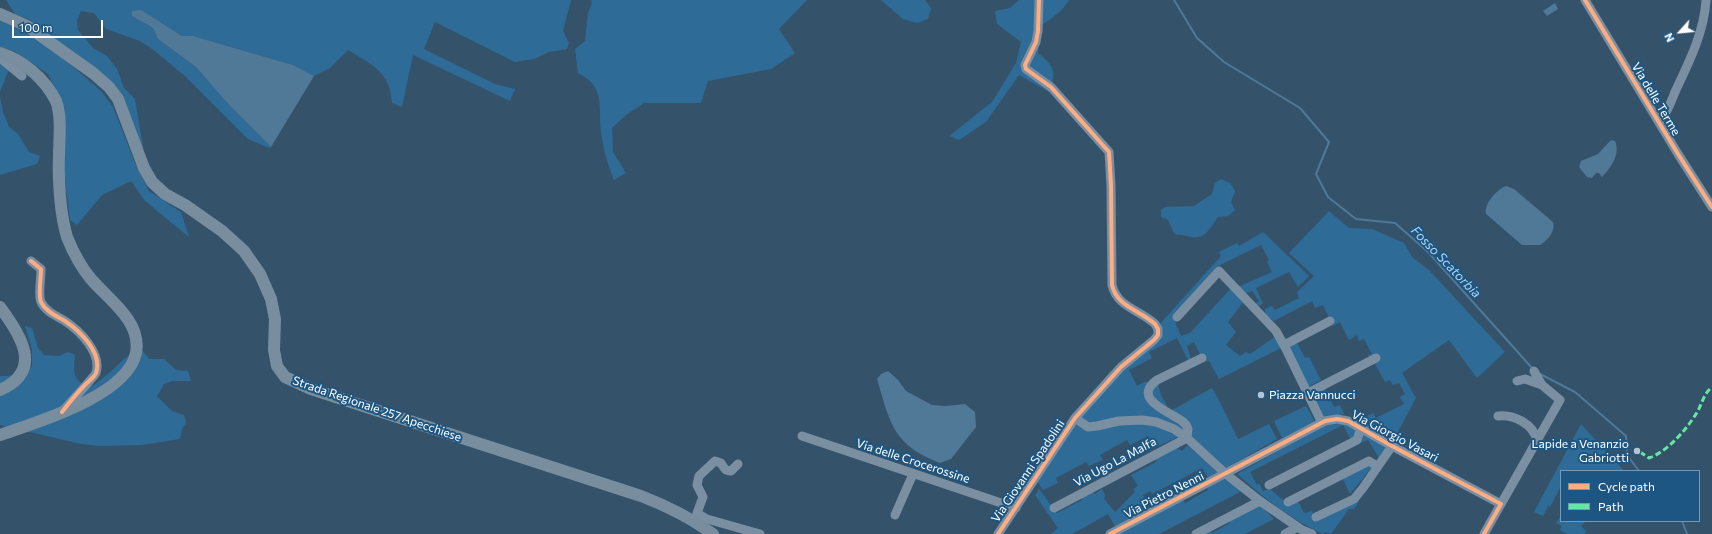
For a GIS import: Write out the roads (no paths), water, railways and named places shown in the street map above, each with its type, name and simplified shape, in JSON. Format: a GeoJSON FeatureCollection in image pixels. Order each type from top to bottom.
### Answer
{"type":"FeatureCollection","features":[{"type":"Feature","properties":{"kind":"main road","name":"Strada Regionale 257 Apecchiese"},"geometry":{"type":"LineString","coordinates":[[0,14],[28,26],[109,87],[118,99],[144,168],[152,182],[165,194],[186,206],[222,231],[244,252],[260,274],[271,299],[276,319],[274,350],[277,366],[285,377],[311,389],[660,503],[696,522],[713,534]]}},
{"type":"Feature","properties":{"kind":"main road"},"geometry":{"type":"LineString","coordinates":[[0,53],[13,57],[31,70],[45,84],[56,102],[59,120],[58,170],[61,202],[67,235],[76,259],[91,279],[118,307],[133,328],[136,340],[136,354],[130,366],[116,383],[88,401],[0,435]]}},
{"type":"Feature","properties":{"kind":"main road"},"geometry":{"type":"LineString","coordinates":[[0,307],[15,327],[23,345],[26,363],[20,377],[10,386],[0,390]]}},
{"type":"Feature","properties":{"kind":"street","name":"Via Giovanni Spadolini"},"geometry":{"type":"LineString","coordinates":[[998,534],[1075,418],[1121,367],[1158,335],[1158,329],[1149,319],[1119,300],[1114,294],[1112,285],[1111,186],[1109,152],[1050,87],[1026,69],[1025,65],[1036,42],[1038,31],[1039,0]]}},
{"type":"Feature","properties":{"kind":"street","name":"Via delle Terme"},"geometry":{"type":"LineString","coordinates":[[1584,0],[1712,207]]}},
{"type":"Feature","properties":{"kind":"street"},"geometry":{"type":"LineString","coordinates":[[1659,122],[1663,118],[1672,100],[1698,39],[1703,24],[1706,0]]}},
{"type":"Feature","properties":{"kind":"street"},"geometry":{"type":"LineString","coordinates":[[0,58],[22,76]]}},
{"type":"Feature","properties":{"kind":"street"},"geometry":{"type":"LineString","coordinates":[[31,261],[41,269],[42,281],[40,296],[42,303],[48,311],[66,321],[81,333],[92,349],[98,362],[96,374],[62,412]]}},
{"type":"Feature","properties":{"kind":"street"},"geometry":{"type":"LineString","coordinates":[[1177,317],[1219,271],[1276,331],[1322,423]]}},
{"type":"Feature","properties":{"kind":"street"},"geometry":{"type":"LineString","coordinates":[[1284,345],[1330,320]]}},
{"type":"Feature","properties":{"kind":"street"},"geometry":{"type":"LineString","coordinates":[[1188,438],[1188,429],[1183,422],[1159,408],[1150,398],[1149,391],[1151,384],[1157,380],[1202,358]]}},
{"type":"Feature","properties":{"kind":"street"},"geometry":{"type":"LineString","coordinates":[[1308,393],[1376,358]]}},
{"type":"Feature","properties":{"kind":"street"},"geometry":{"type":"LineString","coordinates":[[1534,371],[1542,385]]}},
{"type":"Feature","properties":{"kind":"street"},"geometry":{"type":"LineString","coordinates":[[1484,534],[1560,400],[1542,385],[1525,379],[1517,381]]}},
{"type":"Feature","properties":{"kind":"street"},"geometry":{"type":"LineString","coordinates":[[1498,416],[1512,416],[1525,423],[1534,430],[1537,440]]}},
{"type":"Feature","properties":{"kind":"street"},"geometry":{"type":"LineString","coordinates":[[1075,418],[1088,427],[1130,420],[1156,422],[1174,429],[1188,438],[1226,474],[1260,501],[1300,530],[1312,534]]}},
{"type":"Feature","properties":{"kind":"street","name":"Via Giorgio Vasari"},"geometry":{"type":"LineString","coordinates":[[1226,474],[1322,423],[1337,419],[1348,421],[1501,504]]}},
{"type":"Feature","properties":{"kind":"street"},"geometry":{"type":"LineString","coordinates":[[1269,485],[1357,440],[1361,428]]}},
{"type":"Feature","properties":{"kind":"street","name":"Via delle Crocerossine"},"geometry":{"type":"LineString","coordinates":[[802,436],[1016,508]]}},
{"type":"Feature","properties":{"kind":"street","name":"Via Ugo La Malfa"},"geometry":{"type":"LineString","coordinates":[[1054,508],[1188,438]]}},
{"type":"Feature","properties":{"kind":"street"},"geometry":{"type":"LineString","coordinates":[[1316,517],[1354,499],[1392,446]]}},
{"type":"Feature","properties":{"kind":"street"},"geometry":{"type":"LineString","coordinates":[[738,464],[731,471],[727,471],[721,463],[715,461],[699,476],[697,485],[703,497],[697,513],[707,519],[760,534]]}},
{"type":"Feature","properties":{"kind":"street"},"geometry":{"type":"LineString","coordinates":[[1288,502],[1369,461],[1377,466]]}},
{"type":"Feature","properties":{"kind":"street"},"geometry":{"type":"LineString","coordinates":[[895,514],[913,474]]}},
{"type":"Feature","properties":{"kind":"street","name":"Via Pietro Nenni"},"geometry":{"type":"LineString","coordinates":[[1110,534],[1226,474]]}},
{"type":"Feature","properties":{"kind":"street"},"geometry":{"type":"LineString","coordinates":[[1196,534],[1260,501]]}},
{"type":"Feature","properties":{"kind":"street"},"geometry":{"type":"LineString","coordinates":[[1285,534],[1300,530]]}},
{"type":"Feature","properties":{"kind":"waterway","name":"Fosso Scatorbia"},"geometry":{"type":"LineString","coordinates":[[1174,0],[1197,38],[1224,62],[1300,108],[1329,142],[1316,174],[1328,197],[1356,219],[1395,223],[1428,252],[1533,369]]}},
{"type":"Feature","properties":{"kind":"waterway","name":"Fosso Scatorbia"},"geometry":{"type":"LineString","coordinates":[[1540,374],[1575,392],[1626,436],[1627,455],[1638,470]]}},
{"type":"Feature","properties":{"kind":"waterway","name":"Fosso Scatorbia"},"geometry":{"type":"LineString","coordinates":[[1682,522],[1687,534]]}},
{"type":"Feature","properties":{"kind":"place","name":"Piazza Vannucci"},"geometry":{"type":"Point","coordinates":[1261,395]}},
{"type":"Feature","properties":{"kind":"place","name":"Lapide a Venanzio Gabriotti"},"geometry":{"type":"Point","coordinates":[1637,451]}}]}
